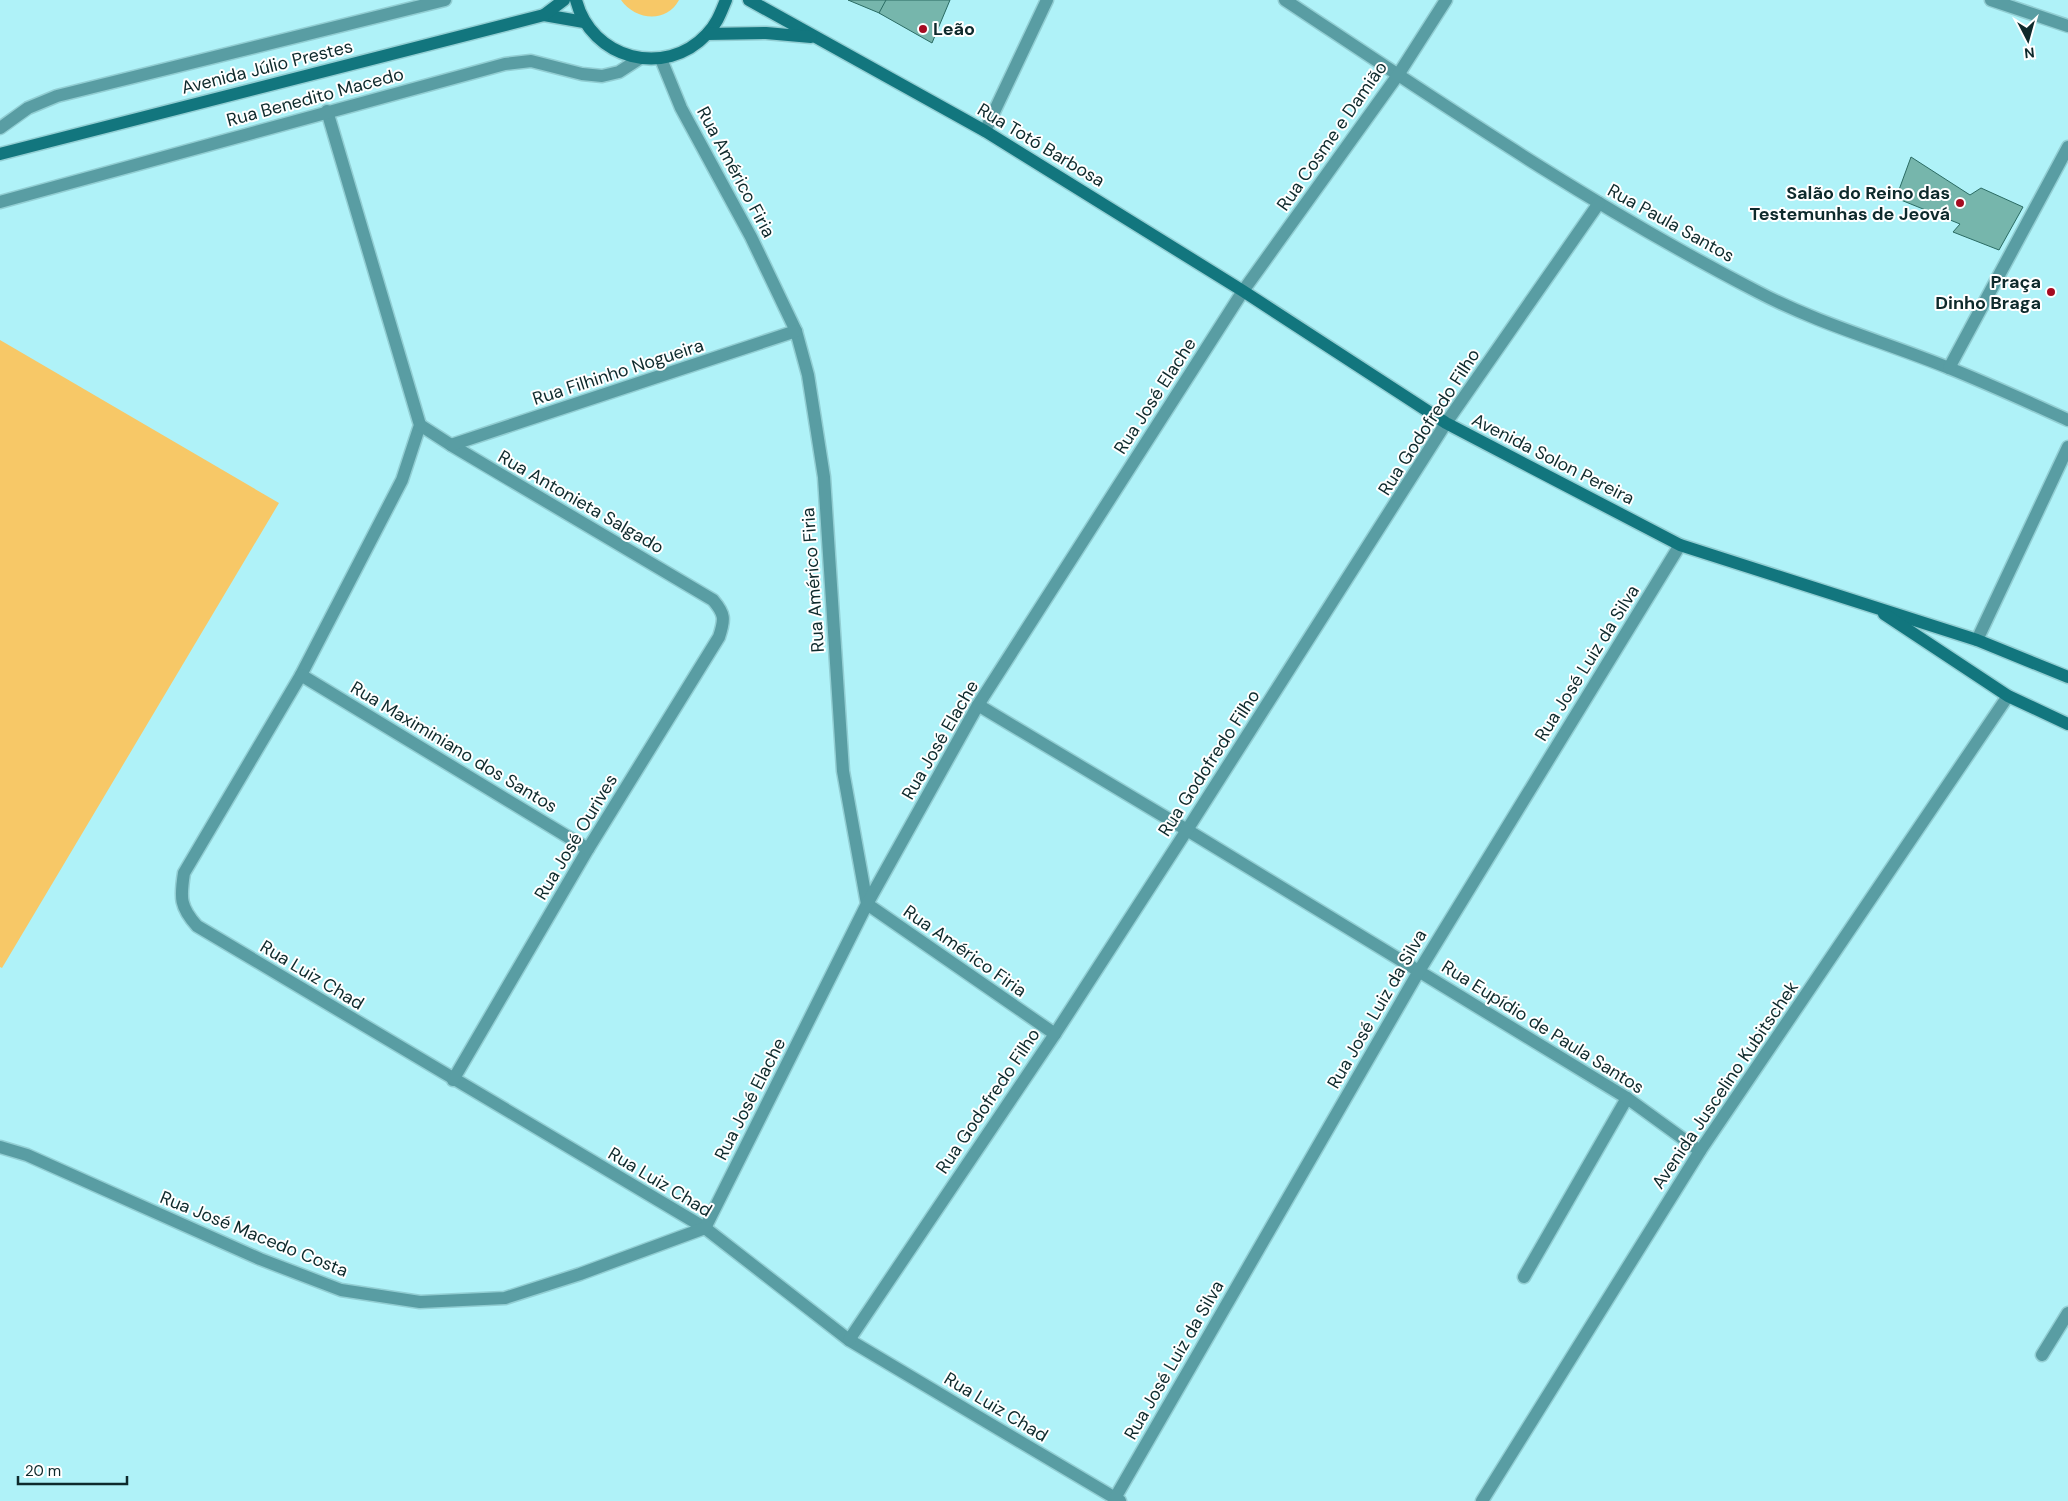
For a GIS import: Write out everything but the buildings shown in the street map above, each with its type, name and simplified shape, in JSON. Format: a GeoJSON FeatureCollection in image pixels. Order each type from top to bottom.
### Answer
{"type":"FeatureCollection","features":[{"type":"Feature","properties":{"kind":"main road","name":"Avenida Júlio Prestes"},"geometry":{"type":"LineString","coordinates":[[544,15],[564,0]]}},
{"type":"Feature","properties":{"kind":"main road"},"geometry":{"type":"LineString","coordinates":[[576,0],[584,22],[596,37],[610,48],[639,59],[661,59],[691,48],[708,34],[719,18],[726,0]]}},
{"type":"Feature","properties":{"kind":"main road","name":"Rua Totó Barbosa"},"geometry":{"type":"LineString","coordinates":[[749,0],[986,131],[1243,291]]}},
{"type":"Feature","properties":{"kind":"main road","name":"Avenida Júlio Prestes"},"geometry":{"type":"LineString","coordinates":[[0,154],[544,15],[584,22]]}},
{"type":"Feature","properties":{"kind":"main road","name":"Rua Totó Barbosa"},"geometry":{"type":"LineString","coordinates":[[708,34],[766,32],[816,38]]}},
{"type":"Feature","properties":{"kind":"main road","name":"Avenida Solon Pereira"},"geometry":{"type":"LineString","coordinates":[[1243,291],[1446,423],[1680,545],[1977,640],[2068,678]]}},
{"type":"Feature","properties":{"kind":"main road","name":"Avenida Solon Pereira"},"geometry":{"type":"LineString","coordinates":[[1871,606],[2008,696],[2068,724]]}},
{"type":"Feature","properties":{"kind":"street","name":"Avenida Júlio Prestes"},"geometry":{"type":"LineString","coordinates":[[0,128],[17,115],[41,102],[70,92],[445,0]]}},
{"type":"Feature","properties":{"kind":"street"},"geometry":{"type":"LineString","coordinates":[[986,131],[1047,0]]}},
{"type":"Feature","properties":{"kind":"street","name":"Rua Paula Santos"},"geometry":{"type":"LineString","coordinates":[[1285,0],[1398,75],[1599,203],[1758,292],[1811,317],[1949,368],[2068,420]]}},
{"type":"Feature","properties":{"kind":"street","name":"Rua Cosme e Damião"},"geometry":{"type":"LineString","coordinates":[[1243,291],[1398,75],[1446,0]]}},
{"type":"Feature","properties":{"kind":"street"},"geometry":{"type":"LineString","coordinates":[[1991,0],[2068,26]]}},
{"type":"Feature","properties":{"kind":"street","name":"Rua Benedito Macedo"},"geometry":{"type":"LineString","coordinates":[[0,202],[328,111],[510,63],[531,62],[582,74],[602,76],[619,72],[639,59]]}},
{"type":"Feature","properties":{"kind":"street","name":"Rua Américo Firia"},"geometry":{"type":"LineString","coordinates":[[661,59],[681,108],[751,237],[796,331],[808,375],[824,477],[843,771],[867,904],[1055,1034]]}},
{"type":"Feature","properties":{"kind":"street"},"geometry":{"type":"LineString","coordinates":[[301,675],[402,480],[420,425],[328,111]]}},
{"type":"Feature","properties":{"kind":"street"},"geometry":{"type":"LineString","coordinates":[[1949,368],[2068,147]]}},
{"type":"Feature","properties":{"kind":"street","name":"Rua Godofredo Filho"},"geometry":{"type":"LineString","coordinates":[[849,1340],[1055,1034],[1188,830],[1446,423],[1599,203]]}},
{"type":"Feature","properties":{"kind":"street","name":"Rua José Elache"},"geometry":{"type":"LineString","coordinates":[[705,1228],[867,904],[978,705],[1243,291]]}},
{"type":"Feature","properties":{"kind":"street","name":"Rua Filhinho Nogueira"},"geometry":{"type":"LineString","coordinates":[[452,445],[796,331]]}},
{"type":"Feature","properties":{"kind":"street","name":"Rua Antonieta Salgado"},"geometry":{"type":"LineString","coordinates":[[420,425],[702,593],[713,600],[722,611]]}},
{"type":"Feature","properties":{"kind":"street"},"geometry":{"type":"LineString","coordinates":[[1977,640],[2068,447]]}},
{"type":"Feature","properties":{"kind":"street","name":"Rua José Luiz da Silva"},"geometry":{"type":"LineString","coordinates":[[1117,1499],[1418,971],[1680,545]]}},
{"type":"Feature","properties":{"kind":"street","name":"Rua José Ourives"},"geometry":{"type":"LineString","coordinates":[[453,1080],[588,850],[719,637],[723,624],[722,611]]}},
{"type":"Feature","properties":{"kind":"street","name":"Rua Maximiniano dos Santos"},"geometry":{"type":"LineString","coordinates":[[301,675],[588,850]]}},
{"type":"Feature","properties":{"kind":"street","name":"Rua Luiz Chad"},"geometry":{"type":"LineString","coordinates":[[301,675],[184,873],[181,901],[186,913],[198,926],[453,1080],[705,1228],[849,1340],[1117,1499]]}},
{"type":"Feature","properties":{"kind":"street","name":"Avenida Juscelino Kubitschek"},"geometry":{"type":"LineString","coordinates":[[1482,1501],[1700,1151],[2008,696]]}},
{"type":"Feature","properties":{"kind":"street","name":"Rua Eupídio de Paula Santos"},"geometry":{"type":"LineString","coordinates":[[978,705],[1188,830],[1627,1098],[1700,1151]]}},
{"type":"Feature","properties":{"kind":"street"},"geometry":{"type":"LineString","coordinates":[[1524,1277],[1627,1098]]}},
{"type":"Feature","properties":{"kind":"street","name":"Rua José Macedo Costa"},"geometry":{"type":"LineString","coordinates":[[0,1147],[26,1155],[260,1259],[341,1290],[420,1302],[505,1298],[580,1274],[705,1228]]}},
{"type":"Feature","properties":{"kind":"street"},"geometry":{"type":"LineString","coordinates":[[2042,1355],[2068,1313]]}},
{"type":"Feature","properties":{"kind":"shaded area"},"geometry":{"type":"Polygon","coordinates":[[[621,0],[679,0],[666,13],[659,16],[650,16],[634,12],[621,0]]]}},
{"type":"Feature","properties":{"kind":"shaded area"},"geometry":{"type":"Polygon","coordinates":[[[0,340],[279,503],[2,968],[0,967],[0,340]]]}},
{"type":"Feature","properties":{"kind":"place","name":"Leão"},"geometry":{"type":"Point","coordinates":[923,29]}},
{"type":"Feature","properties":{"kind":"place","name":"Salão do Reino das Testemunhas de Jeová"},"geometry":{"type":"Point","coordinates":[1960,203]}},
{"type":"Feature","properties":{"kind":"place","name":"Praça Dinho Braga"},"geometry":{"type":"Point","coordinates":[2051,292]}}]}
